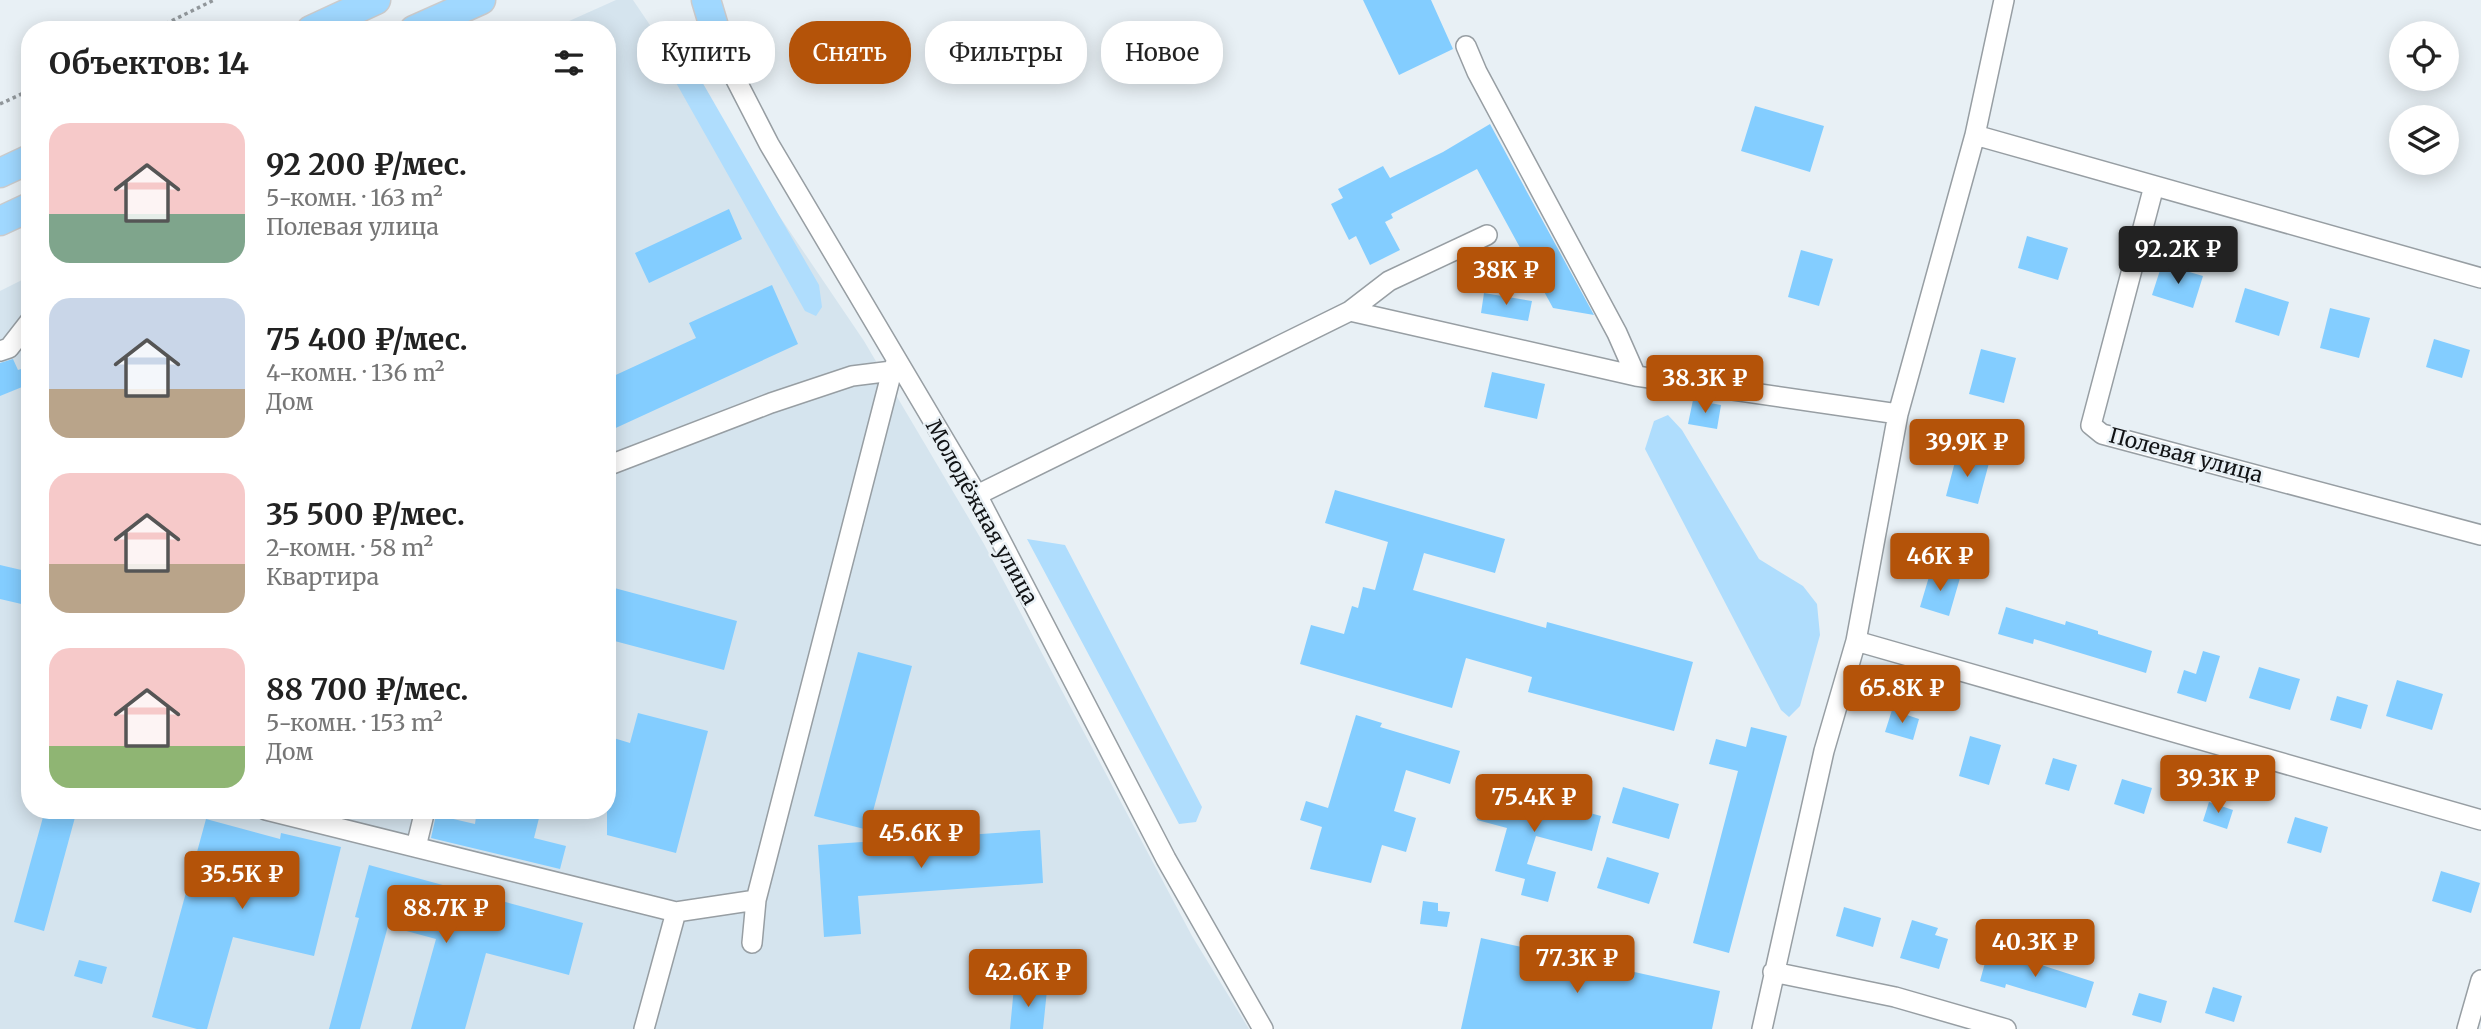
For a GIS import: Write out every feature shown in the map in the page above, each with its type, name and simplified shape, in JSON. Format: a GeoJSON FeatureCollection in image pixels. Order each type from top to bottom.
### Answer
{"type":"FeatureCollection","features":[{"type":"Feature","properties":{"kind":"highway"},"geometry":{"type":"LineString","coordinates":[[330,21],[376,0]]}},
{"type":"Feature","properties":{"kind":"highway"},"geometry":{"type":"LineString","coordinates":[[434,21],[481,0]]}},
{"type":"Feature","properties":{"kind":"highway"},"geometry":{"type":"LineString","coordinates":[[706,0],[712,21]]}},
{"type":"Feature","properties":{"kind":"highway"},"geometry":{"type":"LineString","coordinates":[[0,173],[21,163]]}},
{"type":"Feature","properties":{"kind":"highway"},"geometry":{"type":"LineString","coordinates":[[0,221],[21,210]]}},
{"type":"Feature","properties":{"kind":"street","name":"Молодёжная улица"},"geometry":{"type":"LineString","coordinates":[[694,0],[705,21]]}},
{"type":"Feature","properties":{"kind":"street"},"geometry":{"type":"LineString","coordinates":[[1762,1029],[1824,751],[1856,641],[1898,414],[1975,135],[2004,0]]}},
{"type":"Feature","properties":{"kind":"street"},"geometry":{"type":"LineString","coordinates":[[1466,46],[1477,72],[1617,333],[1636,376]]}},
{"type":"Feature","properties":{"kind":"street","name":"Молодёжная улица"},"geometry":{"type":"LineString","coordinates":[[738,84],[769,144],[894,366],[976,495],[1166,859],[1263,1029]]}},
{"type":"Feature","properties":{"kind":"street"},"geometry":{"type":"LineString","coordinates":[[1975,135],[2481,278]]}},
{"type":"Feature","properties":{"kind":"street","name":"Полевая улица"},"geometry":{"type":"LineString","coordinates":[[2154,186],[2091,425],[2102,433],[2481,535]]}},
{"type":"Feature","properties":{"kind":"street"},"geometry":{"type":"LineString","coordinates":[[976,495],[1350,311],[1389,281],[1487,235]]}},
{"type":"Feature","properties":{"kind":"street"},"geometry":{"type":"LineString","coordinates":[[1350,311],[1636,376],[1898,414]]}},
{"type":"Feature","properties":{"kind":"street"},"geometry":{"type":"LineString","coordinates":[[0,351],[9,348],[21,333]]}},
{"type":"Feature","properties":{"kind":"street"},"geometry":{"type":"LineString","coordinates":[[616,463],[840,379],[894,366],[756,900],[752,943]]}},
{"type":"Feature","properties":{"kind":"street"},"geometry":{"type":"LineString","coordinates":[[1856,641],[2481,820]]}},
{"type":"Feature","properties":{"kind":"street"},"geometry":{"type":"LineString","coordinates":[[302,819],[676,912],[756,900]]}},
{"type":"Feature","properties":{"kind":"street"},"geometry":{"type":"LineString","coordinates":[[416,848],[423,819]]}},
{"type":"Feature","properties":{"kind":"street"},"geometry":{"type":"LineString","coordinates":[[644,1029],[676,912]]}},
{"type":"Feature","properties":{"kind":"street"},"geometry":{"type":"LineString","coordinates":[[1773,972],[1895,997],[2006,1029]]}},
{"type":"Feature","properties":{"kind":"street"},"geometry":{"type":"LineString","coordinates":[[2466,1029],[2481,981]]}},
{"type":"Feature","properties":{"kind":"path"},"geometry":{"type":"LineString","coordinates":[[171,21],[214,0]]}},
{"type":"Feature","properties":{"kind":"path"},"geometry":{"type":"LineString","coordinates":[[0,104],[21,94]]}},
{"type":"Feature","properties":{"kind":"shaded area"},"geometry":{"type":"Polygon","coordinates":[[[616,0],[633,0],[647,21],[637,21],[637,84],[690,84],[864,341],[984,544],[1192,936],[1249,1029],[0,1029],[0,291],[21,280],[21,819],[616,819],[616,21],[569,21],[616,0]]]}},
{"type":"Feature","properties":{"kind":"shaded area"},"geometry":{"type":"Polygon","coordinates":[[[677,84],[703,84],[819,285],[822,307],[816,316],[805,311],[677,84]]]}},
{"type":"Feature","properties":{"kind":"shaded area"},"geometry":{"type":"Polygon","coordinates":[[[1668,415],[1682,430],[1759,559],[1803,586],[1817,604],[1820,635],[1800,706],[1789,717],[1781,710],[1645,449],[1654,421],[1668,415]]]}},
{"type":"Feature","properties":{"kind":"shaded area"},"geometry":{"type":"Polygon","coordinates":[[[1027,539],[1065,545],[1202,807],[1196,822],[1179,824],[1027,539]]]}},
{"type":"Feature","properties":{"kind":"building"},"geometry":{"type":"Polygon","coordinates":[[[1363,0],[1431,0],[1453,49],[1399,75],[1363,0]]]}},
{"type":"Feature","properties":{"kind":"building"},"geometry":{"type":"Polygon","coordinates":[[[1755,106],[1824,126],[1810,172],[1741,151],[1755,106]]]}},
{"type":"Feature","properties":{"kind":"building"},"geometry":{"type":"Polygon","coordinates":[[[1490,124],[1594,315],[1553,308],[1477,169],[1391,214],[1393,218],[1385,222],[1400,250],[1370,265],[1356,236],[1349,240],[1331,204],[1343,198],[1338,189],[1383,166],[1390,178],[1443,152],[1490,124]]]}},
{"type":"Feature","properties":{"kind":"building"},"geometry":{"type":"Polygon","coordinates":[[[729,209],[742,239],[649,283],[635,253],[729,209]]]}},
{"type":"Feature","properties":{"kind":"building"},"geometry":{"type":"Polygon","coordinates":[[[2027,236],[2068,248],[2058,280],[2018,268],[2027,236]]]}},
{"type":"Feature","properties":{"kind":"building"},"geometry":{"type":"Polygon","coordinates":[[[1801,250],[1833,259],[1819,306],[1788,297],[1801,250]]]}},
{"type":"Feature","properties":{"kind":"building"},"geometry":{"type":"Polygon","coordinates":[[[2162,264],[2203,276],[2193,308],[2152,295],[2162,264]]]}},
{"type":"Feature","properties":{"kind":"building"},"geometry":{"type":"Polygon","coordinates":[[[772,285],[798,344],[616,428],[616,375],[696,338],[689,323],[772,285]]]}},
{"type":"Feature","properties":{"kind":"building"},"geometry":{"type":"Polygon","coordinates":[[[2245,288],[2289,302],[2279,336],[2235,322],[2245,288]]]}},
{"type":"Feature","properties":{"kind":"building"},"geometry":{"type":"Polygon","coordinates":[[[1484,293],[1532,301],[1528,321],[1481,313],[1484,293]]]}},
{"type":"Feature","properties":{"kind":"building"},"geometry":{"type":"Polygon","coordinates":[[[2330,308],[2370,318],[2359,358],[2320,348],[2330,308]]]}},
{"type":"Feature","properties":{"kind":"building"},"geometry":{"type":"Polygon","coordinates":[[[2434,339],[2470,350],[2462,378],[2426,367],[2434,339]]]}},
{"type":"Feature","properties":{"kind":"building"},"geometry":{"type":"Polygon","coordinates":[[[1981,349],[2016,358],[2004,403],[1969,394],[1981,349]]]}},
{"type":"Feature","properties":{"kind":"building"},"geometry":{"type":"Polygon","coordinates":[[[13,359],[18,370],[21,369],[21,387],[0,396],[0,363],[13,359]]]}},
{"type":"Feature","properties":{"kind":"building"},"geometry":{"type":"Polygon","coordinates":[[[1492,372],[1545,384],[1537,419],[1484,407],[1492,372]]]}},
{"type":"Feature","properties":{"kind":"building"},"geometry":{"type":"Polygon","coordinates":[[[1693,400],[1721,405],[1717,429],[1688,424],[1693,400]]]}},
{"type":"Feature","properties":{"kind":"building"},"geometry":{"type":"Polygon","coordinates":[[[1957,454],[1989,463],[1978,504],[1946,496],[1957,454]]]}},
{"type":"Feature","properties":{"kind":"building"},"geometry":{"type":"Polygon","coordinates":[[[1335,490],[1505,539],[1495,573],[1424,553],[1413,590],[1546,628],[1547,622],[1693,662],[1674,731],[1528,692],[1532,677],[1466,658],[1452,708],[1300,664],[1311,625],[1344,634],[1352,606],[1358,608],[1363,587],[1375,590],[1388,542],[1325,523],[1335,490]]]}},
{"type":"Feature","properties":{"kind":"building"},"geometry":{"type":"Polygon","coordinates":[[[0,565],[21,570],[21,604],[0,599],[0,565]]]}},
{"type":"Feature","properties":{"kind":"building"},"geometry":{"type":"Polygon","coordinates":[[[1931,570],[1960,578],[1949,616],[1920,607],[1931,570]]]}},
{"type":"Feature","properties":{"kind":"building"},"geometry":{"type":"Polygon","coordinates":[[[616,588],[737,621],[724,670],[616,641],[616,588]]]}},
{"type":"Feature","properties":{"kind":"building"},"geometry":{"type":"Polygon","coordinates":[[[2006,607],[2065,625],[2066,621],[2152,651],[2146,673],[2034,639],[2033,644],[1998,634],[2006,607]]]}},
{"type":"Feature","properties":{"kind":"building"},"geometry":{"type":"Polygon","coordinates":[[[2203,651],[2220,656],[2206,702],[2177,693],[2184,670],[2196,674],[2203,651]]]}},
{"type":"Feature","properties":{"kind":"building"},"geometry":{"type":"Polygon","coordinates":[[[858,652],[912,666],[868,830],[814,816],[858,652]]]}},
{"type":"Feature","properties":{"kind":"building"},"geometry":{"type":"Polygon","coordinates":[[[2259,667],[2300,679],[2290,710],[2249,698],[2259,667]]]}},
{"type":"Feature","properties":{"kind":"building"},"geometry":{"type":"Polygon","coordinates":[[[2397,680],[2443,694],[2432,730],[2386,716],[2397,680]]]}},
{"type":"Feature","properties":{"kind":"building"},"geometry":{"type":"Polygon","coordinates":[[[2337,696],[2368,705],[2361,729],[2330,720],[2337,696]]]}},
{"type":"Feature","properties":{"kind":"building"},"geometry":{"type":"Polygon","coordinates":[[[1892,710],[1919,719],[1913,740],[1885,732],[1892,710]]]}},
{"type":"Feature","properties":{"kind":"building"},"geometry":{"type":"Polygon","coordinates":[[[638,713],[708,731],[676,853],[607,835],[607,819],[616,819],[616,739],[630,743],[638,713]]]}},
{"type":"Feature","properties":{"kind":"building"},"geometry":{"type":"Polygon","coordinates":[[[1356,715],[1382,723],[1380,727],[1460,751],[1450,784],[1406,770],[1394,811],[1416,818],[1406,852],[1382,845],[1371,883],[1310,869],[1322,827],[1300,820],[1306,801],[1328,808],[1356,715]]]}},
{"type":"Feature","properties":{"kind":"building"},"geometry":{"type":"Polygon","coordinates":[[[1751,727],[1787,736],[1729,953],[1693,943],[1738,771],[1709,764],[1716,739],[1746,747],[1751,727]]]}},
{"type":"Feature","properties":{"kind":"building"},"geometry":{"type":"Polygon","coordinates":[[[1970,736],[2001,745],[1989,785],[1959,776],[1970,736]]]}},
{"type":"Feature","properties":{"kind":"building"},"geometry":{"type":"Polygon","coordinates":[[[2053,758],[2077,765],[2069,791],[2045,784],[2053,758]]]}},
{"type":"Feature","properties":{"kind":"building"},"geometry":{"type":"Polygon","coordinates":[[[2122,779],[2152,788],[2144,814],[2114,804],[2122,779]]]}},
{"type":"Feature","properties":{"kind":"building"},"geometry":{"type":"Polygon","coordinates":[[[1486,785],[1601,816],[1592,851],[1536,836],[1527,864],[1556,872],[1548,902],[1521,895],[1525,879],[1495,871],[1507,828],[1477,820],[1486,785]]]}},
{"type":"Feature","properties":{"kind":"building"},"geometry":{"type":"Polygon","coordinates":[[[1623,787],[1679,804],[1669,839],[1612,823],[1623,787]]]}},
{"type":"Feature","properties":{"kind":"building"},"geometry":{"type":"Polygon","coordinates":[[[2209,802],[2233,810],[2227,829],[2203,821],[2209,802]]]}},
{"type":"Feature","properties":{"kind":"building"},"geometry":{"type":"Polygon","coordinates":[[[2295,817],[2328,827],[2321,853],[2287,843],[2295,817]]]}},
{"type":"Feature","properties":{"kind":"building"},"geometry":{"type":"Polygon","coordinates":[[[43,819],[75,819],[44,931],[14,922],[43,819]]]}},
{"type":"Feature","properties":{"kind":"building"},"geometry":{"type":"Polygon","coordinates":[[[206,819],[280,839],[281,833],[341,847],[314,956],[233,937],[207,1029],[197,1029],[152,1017],[206,819]]]}},
{"type":"Feature","properties":{"kind":"building"},"geometry":{"type":"Polygon","coordinates":[[[435,819],[453,819],[475,824],[476,819],[539,819],[534,838],[566,846],[560,869],[431,838],[435,819]]]}},
{"type":"Feature","properties":{"kind":"building"},"geometry":{"type":"Polygon","coordinates":[[[1040,830],[1043,883],[858,896],[861,934],[824,937],[818,845],[1040,830]]]}},
{"type":"Feature","properties":{"kind":"building"},"geometry":{"type":"Polygon","coordinates":[[[1607,857],[1659,873],[1649,904],[1597,888],[1607,857]]]}},
{"type":"Feature","properties":{"kind":"building"},"geometry":{"type":"Polygon","coordinates":[[[369,865],[583,923],[569,975],[486,953],[465,1029],[411,1029],[436,939],[388,926],[360,1029],[329,1029],[359,918],[355,917],[369,865]]]}},
{"type":"Feature","properties":{"kind":"building"},"geometry":{"type":"Polygon","coordinates":[[[2441,871],[2480,883],[2471,913],[2432,901],[2441,871]]]}},
{"type":"Feature","properties":{"kind":"building"},"geometry":{"type":"Polygon","coordinates":[[[1423,901],[1438,903],[1438,911],[1450,912],[1447,927],[1420,924],[1423,901]]]}},
{"type":"Feature","properties":{"kind":"building"},"geometry":{"type":"Polygon","coordinates":[[[1844,907],[1881,918],[1873,947],[1836,936],[1844,907]]]}},
{"type":"Feature","properties":{"kind":"building"},"geometry":{"type":"Polygon","coordinates":[[[1912,920],[1938,928],[1935,935],[1948,939],[1939,969],[1900,958],[1912,920]]]}},
{"type":"Feature","properties":{"kind":"building"},"geometry":{"type":"Polygon","coordinates":[[[1481,938],[1720,991],[1712,1029],[1461,1029],[1481,938]]]}},
{"type":"Feature","properties":{"kind":"building"},"geometry":{"type":"Polygon","coordinates":[[[1989,948],[2094,982],[2086,1008],[2006,984],[2005,988],[1980,981],[1989,948]]]}},
{"type":"Feature","properties":{"kind":"building"},"geometry":{"type":"Polygon","coordinates":[[[79,960],[107,967],[102,984],[74,976],[79,960]]]}},
{"type":"Feature","properties":{"kind":"building"},"geometry":{"type":"Polygon","coordinates":[[[1014,987],[1047,990],[1043,1029],[1010,1029],[1014,987]]]}},
{"type":"Feature","properties":{"kind":"building"},"geometry":{"type":"Polygon","coordinates":[[[2213,987],[2242,996],[2234,1022],[2205,1013],[2213,987]]]}},
{"type":"Feature","properties":{"kind":"building"},"geometry":{"type":"Polygon","coordinates":[[[2139,993],[2167,1001],[2161,1023],[2132,1015],[2139,993]]]}}]}
